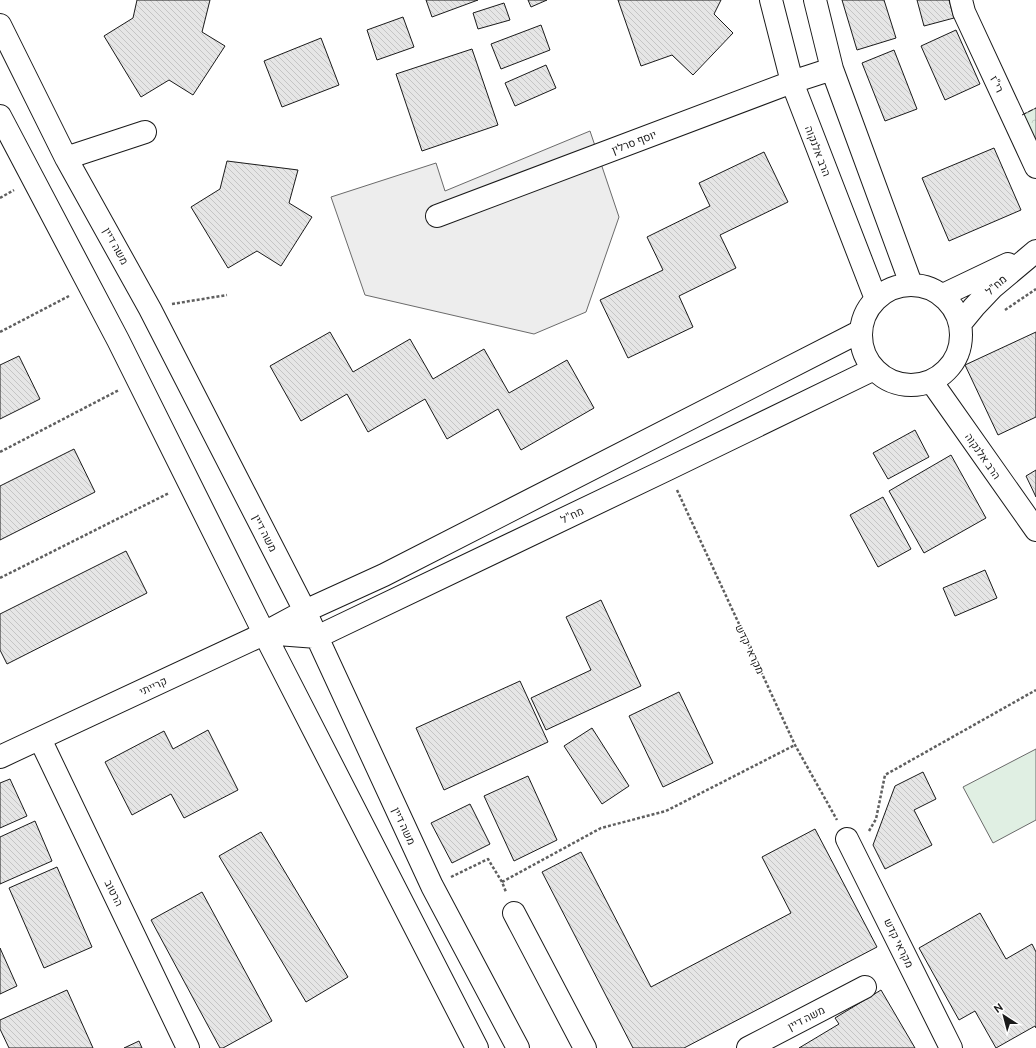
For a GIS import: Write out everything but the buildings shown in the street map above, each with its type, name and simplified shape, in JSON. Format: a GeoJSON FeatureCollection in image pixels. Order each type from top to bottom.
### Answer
{"type":"FeatureCollection","features":[{"type":"Feature","properties":{"kind":"street","name":"הרב אלנקוה"},"geometry":{"type":"LineString","coordinates":[[771,0],[792,82],[876,299]]}},
{"type":"Feature","properties":{"kind":"street"},"geometry":{"type":"LineString","coordinates":[[815,0],[832,69],[911,284]]}},
{"type":"Feature","properties":{"kind":"street","name":"רי\"ז"},"geometry":{"type":"LineString","coordinates":[[961,0],[964,12],[1036,167]]}},
{"type":"Feature","properties":{"kind":"street","name":"משה דיין"},"geometry":{"type":"LineString","coordinates":[[0,25],[66,158],[150,309],[305,611],[432,886],[518,1048]]}},
{"type":"Feature","properties":{"kind":"street","name":"יוסף סרלין"},"geometry":{"type":"LineString","coordinates":[[437,216],[792,82],[832,69]]}},
{"type":"Feature","properties":{"kind":"street"},"geometry":{"type":"LineString","coordinates":[[0,116],[118,340],[264,633],[477,1048]]}},
{"type":"Feature","properties":{"kind":"street"},"geometry":{"type":"LineString","coordinates":[[66,158],[145,132]]}},
{"type":"Feature","properties":{"kind":"street","name":"מח\"ל"},"geometry":{"type":"LineString","coordinates":[[943,295],[1036,251]]}},
{"type":"Feature","properties":{"kind":"street","name":"מח\"ל"},"geometry":{"type":"LineString","coordinates":[[964,319],[993,287],[1036,251]]}},
{"type":"Feature","properties":{"kind":"street"},"geometry":{"type":"LineString","coordinates":[[911,284],[928,287],[943,295],[964,319],[961,341],[956,357],[934,385],[907,385],[895,382],[870,371],[862,344],[861,331],[863,319],[868,308],[876,299],[886,291],[898,286],[911,284]]}},
{"type":"Feature","properties":{"kind":"street"},"geometry":{"type":"LineString","coordinates":[[305,611],[384,575],[861,331]]}},
{"type":"Feature","properties":{"kind":"street","name":"מח\"ל"},"geometry":{"type":"LineString","coordinates":[[264,633],[317,637],[870,371]]}},
{"type":"Feature","properties":{"kind":"street","name":"הרב אלנקוה"},"geometry":{"type":"LineString","coordinates":[[934,385],[1036,530]]}},
{"type":"Feature","properties":{"kind":"street","name":"קרייתי"},"geometry":{"type":"LineString","coordinates":[[2,750],[40,739],[264,633],[305,611]]}},
{"type":"Feature","properties":{"kind":"street","name":"הרטוב"},"geometry":{"type":"LineString","coordinates":[[40,739],[188,1048]]}},
{"type":"Feature","properties":{"kind":"street","name":"מקראי קדש"},"geometry":{"type":"LineString","coordinates":[[844,832],[951,1048]]}},
{"type":"Feature","properties":{"kind":"street"},"geometry":{"type":"LineString","coordinates":[[514,913],[585,1048]]}},
{"type":"Feature","properties":{"kind":"street","name":"משה דיין"},"geometry":{"type":"LineString","coordinates":[[748,1048],[865,987]]}},
{"type":"Feature","properties":{"kind":"path"},"geometry":{"type":"LineString","coordinates":[[0,198],[19,187]]}},
{"type":"Feature","properties":{"kind":"path"},"geometry":{"type":"LineString","coordinates":[[0,332],[74,292]]}},
{"type":"Feature","properties":{"kind":"path"},"geometry":{"type":"LineString","coordinates":[[191,301],[227,295]]}},
{"type":"Feature","properties":{"kind":"path"},"geometry":{"type":"LineString","coordinates":[[870,371],[873,382],[888,390],[904,394],[921,394],[934,385],[950,380],[967,357],[970,345],[971,326],[964,319]]}},
{"type":"Feature","properties":{"kind":"path"},"geometry":{"type":"LineString","coordinates":[[0,452],[124,388]]}},
{"type":"Feature","properties":{"kind":"path","name":"מקראי קדש"},"geometry":{"type":"LineString","coordinates":[[668,469],[794,745],[844,832]]}},
{"type":"Feature","properties":{"kind":"path"},"geometry":{"type":"LineString","coordinates":[[0,578],[169,493]]}},
{"type":"Feature","properties":{"kind":"path"},"geometry":{"type":"LineString","coordinates":[[844,832],[867,834],[876,819],[885,775],[1036,690]]}},
{"type":"Feature","properties":{"kind":"path"},"geometry":{"type":"LineString","coordinates":[[502,882],[601,828],[666,811],[794,745]]}},
{"type":"Feature","properties":{"kind":"path"},"geometry":{"type":"LineString","coordinates":[[432,886],[488,859],[502,882],[514,913]]}},
{"type":"Feature","properties":{"kind":"green space"},"geometry":{"type":"Polygon","coordinates":[[[1036,108],[1036,148],[1022,115],[1036,108]]]}},
{"type":"Feature","properties":{"kind":"green space"},"geometry":{"type":"Polygon","coordinates":[[[1036,749],[1036,820],[993,843],[963,787],[1036,749]]]}},
{"type":"Feature","properties":{"kind":"shaded area"},"geometry":{"type":"Polygon","coordinates":[[[590,131],[619,217],[586,312],[534,334],[365,295],[331,197],[436,163],[445,191],[590,131]]]}},
{"type":"Feature","properties":{"kind":"fence"},"geometry":{"type":"LineString","coordinates":[[1022,115],[1036,108]]}}]}
